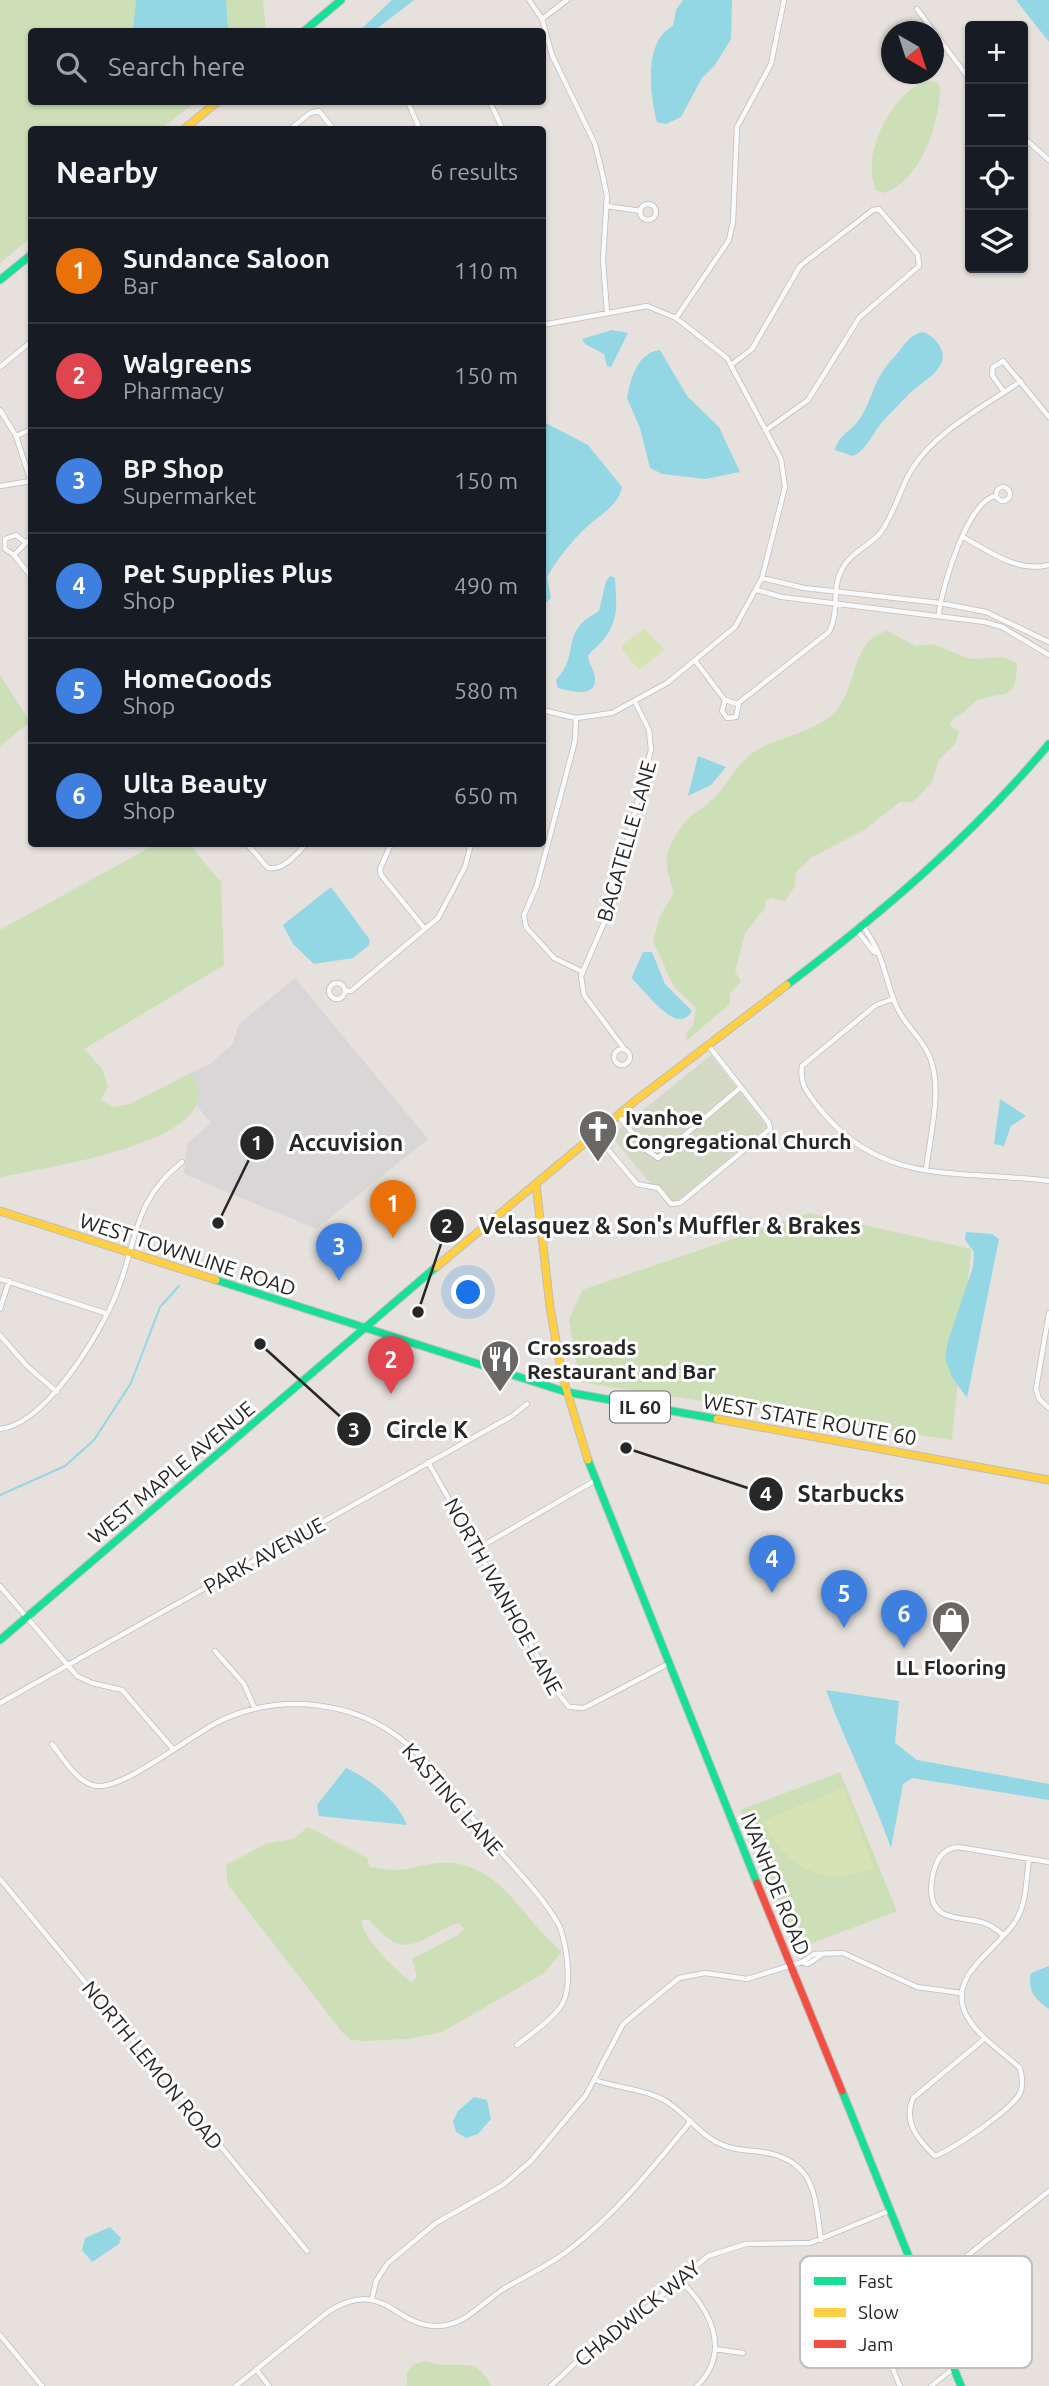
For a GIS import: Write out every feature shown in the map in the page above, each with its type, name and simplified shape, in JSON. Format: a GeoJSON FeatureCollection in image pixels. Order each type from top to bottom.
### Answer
{"type":"FeatureCollection","features":[{"type":"Feature","properties":{"kind":"main road"},"geometry":{"type":"LineString","coordinates":[[308,28],[341,0]]}},
{"type":"Feature","properties":{"kind":"main road"},"geometry":{"type":"LineString","coordinates":[[188,126],[213,105]]}},
{"type":"Feature","properties":{"kind":"main road"},"geometry":{"type":"LineString","coordinates":[[0,280],[28,257]]}},
{"type":"Feature","properties":{"kind":"main road","name":"WEST MAPLE AVENUE"},"geometry":{"type":"LineString","coordinates":[[0,1640],[595,1134],[936,866],[977,827],[1049,744]]}},
{"type":"Feature","properties":{"kind":"main road","name":"IVANHOE ROAD"},"geometry":{"type":"LineString","coordinates":[[536,1184],[550,1307],[566,1392],[594,1481],[789,1966],[909,2256]]}},
{"type":"Feature","properties":{"kind":"main road","name":"WEST TOWNLINE ROAD"},"geometry":{"type":"LineString","coordinates":[[0,1211],[365,1330]]}},
{"type":"Feature","properties":{"kind":"main road","name":"IL 60"},"geometry":{"type":"LineString","coordinates":[[365,1330],[566,1392]]}},
{"type":"Feature","properties":{"kind":"main road","name":"WEST STATE ROUTE 60"},"geometry":{"type":"LineString","coordinates":[[566,1392],[1049,1480]]}},
{"type":"Feature","properties":{"kind":"main road","name":"IVANHOE ROAD"},"geometry":{"type":"LineString","coordinates":[[954,2368],[961,2386]]}},
{"type":"Feature","properties":{"kind":"street"},"geometry":{"type":"LineString","coordinates":[[529,0],[542,19],[544,28]]}},
{"type":"Feature","properties":{"kind":"street"},"geometry":{"type":"LineString","coordinates":[[542,19],[567,0]]}},
{"type":"Feature","properties":{"kind":"street"},"geometry":{"type":"LineString","coordinates":[[676,318],[729,240],[733,222],[737,127],[771,64],[784,0]]}},
{"type":"Feature","properties":{"kind":"street"},"geometry":{"type":"LineString","coordinates":[[917,9],[965,73]]}},
{"type":"Feature","properties":{"kind":"street"},"geometry":{"type":"LineString","coordinates":[[546,33],[552,55],[595,144],[607,196],[603,260],[607,313]]}},
{"type":"Feature","properties":{"kind":"street"},"geometry":{"type":"LineString","coordinates":[[409,105],[418,126]]}},
{"type":"Feature","properties":{"kind":"street"},"geometry":{"type":"LineString","coordinates":[[491,105],[501,126]]}},
{"type":"Feature","properties":{"kind":"street"},"geometry":{"type":"LineString","coordinates":[[294,126],[310,113],[319,111],[331,126]]}},
{"type":"Feature","properties":{"kind":"street"},"geometry":{"type":"LineString","coordinates":[[1028,141],[1049,160]]}},
{"type":"Feature","properties":{"kind":"street"},"geometry":{"type":"LineString","coordinates":[[606,206],[640,211]]}},
{"type":"Feature","properties":{"kind":"street"},"geometry":{"type":"LineString","coordinates":[[731,365],[752,349],[800,266],[873,210],[879,209],[918,255],[919,266],[859,318],[808,400],[766,430]]}},
{"type":"Feature","properties":{"kind":"street"},"geometry":{"type":"LineString","coordinates":[[546,324],[647,306],[676,318],[727,358],[781,458],[785,487],[762,578],[734,627],[696,662],[635,702],[612,713],[576,718],[546,711]]}},
{"type":"Feature","properties":{"kind":"street"},"geometry":{"type":"LineString","coordinates":[[0,368],[28,344]]}},
{"type":"Feature","properties":{"kind":"street"},"geometry":{"type":"LineString","coordinates":[[1004,392],[992,375],[997,363],[1006,363],[1049,417]]}},
{"type":"Feature","properties":{"kind":"street"},"geometry":{"type":"LineString","coordinates":[[696,662],[725,700],[732,704],[740,703],[828,632],[836,614],[841,570],[854,553],[880,532],[913,468],[924,454],[969,416],[1021,381]]}},
{"type":"Feature","properties":{"kind":"street"},"geometry":{"type":"LineString","coordinates":[[0,410],[16,436],[28,473]]}},
{"type":"Feature","properties":{"kind":"street"},"geometry":{"type":"LineString","coordinates":[[16,436],[28,431]]}},
{"type":"Feature","properties":{"kind":"street"},"geometry":{"type":"LineString","coordinates":[[0,486],[28,482]]}},
{"type":"Feature","properties":{"kind":"street"},"geometry":{"type":"LineString","coordinates":[[939,614],[943,587],[963,537],[979,505],[989,497],[996,496]]}},
{"type":"Feature","properties":{"kind":"street"},"geometry":{"type":"LineString","coordinates":[[25,542],[16,535],[5,539],[5,549],[15,555],[28,573]]}},
{"type":"Feature","properties":{"kind":"street"},"geometry":{"type":"LineString","coordinates":[[963,537],[1021,567],[1033,569],[1049,565]]}},
{"type":"Feature","properties":{"kind":"street"},"geometry":{"type":"LineString","coordinates":[[15,555],[28,540]]}},
{"type":"Feature","properties":{"kind":"street"},"geometry":{"type":"LineString","coordinates":[[762,578],[837,593],[940,603],[986,612],[1049,642]]}},
{"type":"Feature","properties":{"kind":"street"},"geometry":{"type":"LineString","coordinates":[[757,590],[782,597],[939,614],[1002,627],[1049,655]]}},
{"type":"Feature","properties":{"kind":"street"},"geometry":{"type":"LineString","coordinates":[[725,700],[722,711],[727,718],[736,718],[740,703]]}},
{"type":"Feature","properties":{"kind":"street","name":"BAGATELLE LANE"},"geometry":{"type":"LineString","coordinates":[[583,972],[609,911],[651,750],[649,730],[635,702]]}},
{"type":"Feature","properties":{"kind":"street"},"geometry":{"type":"LineString","coordinates":[[576,718],[575,741],[537,885],[524,915],[526,927],[554,958],[583,972],[584,995],[625,1050]]}},
{"type":"Feature","properties":{"kind":"street"},"geometry":{"type":"LineString","coordinates":[[250,847],[268,868],[273,869],[285,864],[303,847]]}},
{"type":"Feature","properties":{"kind":"street"},"geometry":{"type":"LineString","coordinates":[[390,847],[380,869],[381,875],[425,929]]}},
{"type":"Feature","properties":{"kind":"street"},"geometry":{"type":"LineString","coordinates":[[345,991],[351,991],[438,918],[465,867],[470,847]]}},
{"type":"Feature","properties":{"kind":"street"},"geometry":{"type":"LineString","coordinates":[[858,927],[879,949],[893,999],[925,1048],[934,1071],[926,1170]]}},
{"type":"Feature","properties":{"kind":"street"},"geometry":{"type":"LineString","coordinates":[[893,999],[876,1005],[807,1059],[802,1069],[802,1082],[833,1126],[855,1145],[888,1162],[926,1170],[1049,1181]]}},
{"type":"Feature","properties":{"kind":"street"},"geometry":{"type":"LineString","coordinates":[[595,1134],[637,1184],[658,1188],[670,1204],[678,1204],[770,1129],[707,1044]]}},
{"type":"Feature","properties":{"kind":"street"},"geometry":{"type":"LineString","coordinates":[[618,1115],[645,1149],[658,1158],[741,1087]]}},
{"type":"Feature","properties":{"kind":"street"},"geometry":{"type":"LineString","coordinates":[[0,1429],[24,1421],[57,1392],[116,1295],[148,1197],[165,1176],[182,1162]]}},
{"type":"Feature","properties":{"kind":"street"},"geometry":{"type":"LineString","coordinates":[[0,1279],[106,1313]]}},
{"type":"Feature","properties":{"kind":"street"},"geometry":{"type":"LineString","coordinates":[[0,1309],[9,1281]]}},
{"type":"Feature","properties":{"kind":"street"},"geometry":{"type":"LineString","coordinates":[[1049,1313],[1035,1389],[1039,1399],[1049,1408]]}},
{"type":"Feature","properties":{"kind":"street"},"geometry":{"type":"LineString","coordinates":[[0,1335],[27,1366],[57,1392]]}},
{"type":"Feature","properties":{"kind":"street","name":"PARK AVENUE"},"geometry":{"type":"LineString","coordinates":[[0,1703],[527,1404]]}},
{"type":"Feature","properties":{"kind":"street","name":"NORTH IVANHOE LANE"},"geometry":{"type":"LineString","coordinates":[[428,1462],[558,1693],[569,1707],[584,1708],[668,1664]]}},
{"type":"Feature","properties":{"kind":"street"},"geometry":{"type":"LineString","coordinates":[[477,1549],[594,1481]]}},
{"type":"Feature","properties":{"kind":"street"},"geometry":{"type":"LineString","coordinates":[[0,1586],[81,1679],[122,1690],[173,1749]]}},
{"type":"Feature","properties":{"kind":"street"},"geometry":{"type":"LineString","coordinates":[[215,1651],[244,1684],[255,1709]]}},
{"type":"Feature","properties":{"kind":"street","name":"KASTING LANE"},"geometry":{"type":"LineString","coordinates":[[52,1744],[80,1778],[99,1786],[118,1782],[217,1722],[255,1709],[296,1703],[341,1710],[361,1716],[400,1739],[426,1763],[555,1918],[565,1946],[564,2001],[560,2008],[517,2045]]}},
{"type":"Feature","properties":{"kind":"street"},"geometry":{"type":"LineString","coordinates":[[1003,1935],[985,1922],[942,1913],[931,1893],[934,1868],[939,1856],[950,1848],[958,1847],[1049,1862]]}},
{"type":"Feature","properties":{"kind":"street"},"geometry":{"type":"LineString","coordinates":[[983,2040],[913,2098],[908,2110],[909,2123],[935,2156],[960,2144],[1020,2094],[1023,2081],[1020,2068],[983,2040],[965,2014],[961,1993],[970,1972],[1018,1915],[1029,1858]]}},
{"type":"Feature","properties":{"kind":"street","name":"NORTH LEMON ROAD"},"geometry":{"type":"LineString","coordinates":[[0,1878],[307,2251]]}},
{"type":"Feature","properties":{"kind":"street"},"geometry":{"type":"LineString","coordinates":[[372,2299],[376,2281],[388,2263],[436,2223],[503,2185],[522,2171],[573,2114],[595,2080],[623,2024],[673,1981],[695,1973],[747,1979],[802,1962],[814,1954],[851,1954],[917,1987],[961,1993]]}},
{"type":"Feature","properties":{"kind":"street"},"geometry":{"type":"LineString","coordinates":[[595,2080],[662,2098],[702,2133],[727,2148],[773,2154],[796,2166],[817,2197],[821,2240]]}},
{"type":"Feature","properties":{"kind":"street"},"geometry":{"type":"LineString","coordinates":[[236,2386],[337,2306],[354,2300],[372,2299],[429,2326],[447,2326],[467,2318],[504,2289],[559,2258],[592,2231],[691,2121]]}},
{"type":"Feature","properties":{"kind":"street"},"geometry":{"type":"LineString","coordinates":[[967,2256],[1049,2191]]}},
{"type":"Feature","properties":{"kind":"street","name":"CHADWICK WAY"},"geometry":{"type":"LineString","coordinates":[[551,2386],[587,2352],[640,2313],[708,2256],[732,2246],[758,2243],[798,2244],[821,2240],[890,2211]]}},
{"type":"Feature","properties":{"kind":"street"},"geometry":{"type":"LineString","coordinates":[[679,2279],[696,2296],[710,2317],[715,2349],[708,2370],[696,2386]]}},
{"type":"Feature","properties":{"kind":"street"},"geometry":{"type":"LineString","coordinates":[[0,2335],[42,2386]]}},
{"type":"Feature","properties":{"kind":"street"},"geometry":{"type":"LineString","coordinates":[[715,2349],[743,2353]]}},
{"type":"Feature","properties":{"kind":"street"},"geometry":{"type":"LineString","coordinates":[[892,2368],[900,2386]]}},
{"type":"Feature","properties":{"kind":"street"},"geometry":{"type":"LineString","coordinates":[[931,2386],[954,2368]]}},
{"type":"Feature","properties":{"kind":"street"},"geometry":{"type":"LineString","coordinates":[[256,2370],[270,2386]]}},
{"type":"Feature","properties":{"kind":"shaded area"},"geometry":{"type":"Polygon","coordinates":[[[295,978],[428,1139],[316,1229],[184,1174],[187,1144],[211,1123],[176,1080],[210,1064],[232,1045],[239,1024],[295,978]]]}},
{"type":"Feature","properties":{"kind":"green space"},"geometry":{"type":"Polygon","coordinates":[[[0,0],[263,0],[266,28],[28,28],[28,105],[191,105],[165,126],[28,126],[28,240],[0,263],[0,0]]]}},
{"type":"Feature","properties":{"kind":"green space"},"geometry":{"type":"Polygon","coordinates":[[[920,84],[940,86],[937,116],[918,163],[909,176],[884,193],[876,190],[872,176],[876,143],[891,111],[914,87],[920,84]]]}},
{"type":"Feature","properties":{"kind":"green space"},"geometry":{"type":"Polygon","coordinates":[[[644,629],[665,650],[639,670],[622,650],[622,645],[644,629]]]}},
{"type":"Feature","properties":{"kind":"green space"},"geometry":{"type":"Polygon","coordinates":[[[887,631],[916,646],[932,644],[970,659],[1004,657],[1017,663],[1014,685],[1007,693],[978,700],[954,718],[950,726],[959,731],[956,743],[939,760],[932,782],[919,796],[912,802],[900,802],[864,830],[812,857],[796,872],[795,886],[785,901],[772,898],[765,901],[765,908],[745,933],[735,972],[741,981],[730,994],[730,1004],[687,1040],[686,1033],[693,1026],[696,1008],[674,987],[653,941],[659,918],[674,893],[667,861],[673,841],[687,819],[713,799],[748,756],[764,746],[809,729],[829,717],[844,698],[867,643],[887,631]]]}},
{"type":"Feature","properties":{"kind":"green space"},"geometry":{"type":"Polygon","coordinates":[[[0,675],[28,719],[28,724],[0,746],[0,675]]]}},
{"type":"Feature","properties":{"kind":"green space"},"geometry":{"type":"Polygon","coordinates":[[[151,847],[192,847],[221,882],[224,965],[84,1049],[102,1069],[108,1086],[101,1100],[112,1107],[130,1104],[192,1073],[200,1091],[193,1111],[179,1124],[132,1146],[104,1155],[0,1177],[0,930],[151,847]]]}},
{"type":"Feature","properties":{"kind":"green space"},"geometry":{"type":"Polygon","coordinates":[[[711,1055],[767,1127],[670,1207],[611,1136],[711,1055]]]}},
{"type":"Feature","properties":{"kind":"green space"},"geometry":{"type":"Polygon","coordinates":[[[809,1213],[971,1249],[952,1440],[580,1382],[569,1320],[582,1290],[809,1213]]]}},
{"type":"Feature","properties":{"kind":"green space"},"geometry":{"type":"Polygon","coordinates":[[[840,1772],[897,1911],[797,1949],[740,1810],[840,1772]]]}},
{"type":"Feature","properties":{"kind":"green space"},"geometry":{"type":"Polygon","coordinates":[[[843,1788],[874,1868],[838,1876],[808,1870],[783,1851],[762,1821],[843,1788]]]}},
{"type":"Feature","properties":{"kind":"green space"},"geometry":{"type":"Polygon","coordinates":[[[308,1827],[367,1858],[370,1867],[397,1870],[451,1863],[469,1867],[485,1874],[499,1885],[562,1952],[544,1973],[442,2032],[408,2039],[351,2040],[228,1885],[226,1865],[268,1843],[293,1839],[308,1827]],[[362,1920],[363,1927],[373,1944],[412,1982],[417,1977],[412,1959],[458,1935],[464,1929],[459,1923],[454,1924],[417,1942],[400,1944],[391,1940],[369,1920],[362,1920]]]}},
{"type":"Feature","properties":{"kind":"green space"},"geometry":{"type":"Polygon","coordinates":[[[426,2361],[471,2366],[485,2375],[491,2386],[407,2386],[407,2372],[414,2364],[426,2361]]]}},
{"type":"Feature","properties":{"kind":"water"},"geometry":{"type":"Polygon","coordinates":[[[136,0],[226,0],[228,28],[133,28],[136,0]]]}},
{"type":"Feature","properties":{"kind":"water"},"geometry":{"type":"Polygon","coordinates":[[[392,0],[414,0],[378,28],[362,28],[392,0]]]}},
{"type":"Feature","properties":{"kind":"water"},"geometry":{"type":"Polygon","coordinates":[[[683,0],[732,0],[731,39],[715,65],[702,78],[681,117],[666,124],[657,122],[651,70],[657,44],[663,33],[673,26],[676,10],[683,0]]]}},
{"type":"Feature","properties":{"kind":"water"},"geometry":{"type":"Polygon","coordinates":[[[1016,0],[1049,0],[1049,42],[1016,0]]]}},
{"type":"Feature","properties":{"kind":"water"},"geometry":{"type":"Polygon","coordinates":[[[612,330],[628,333],[611,367],[607,366],[604,354],[585,344],[582,339],[612,330]]]}},
{"type":"Feature","properties":{"kind":"water"},"geometry":{"type":"Polygon","coordinates":[[[922,332],[932,337],[939,345],[942,361],[939,368],[885,419],[858,453],[853,456],[835,450],[842,437],[859,420],[887,366],[909,339],[922,332]]]}},
{"type":"Feature","properties":{"kind":"water"},"geometry":{"type":"Polygon","coordinates":[[[660,350],[687,396],[719,427],[740,472],[705,479],[662,474],[650,468],[640,428],[627,398],[636,368],[646,356],[660,350]]]}},
{"type":"Feature","properties":{"kind":"water"},"geometry":{"type":"Polygon","coordinates":[[[546,423],[588,445],[622,487],[614,503],[578,536],[547,577],[551,598],[546,602],[546,423]]]}},
{"type":"Feature","properties":{"kind":"water"},"geometry":{"type":"Polygon","coordinates":[[[610,576],[615,578],[616,610],[609,631],[588,656],[595,678],[594,685],[592,689],[581,692],[558,688],[556,680],[567,664],[573,637],[585,620],[599,611],[606,581],[610,576]]]}},
{"type":"Feature","properties":{"kind":"water"},"geometry":{"type":"Polygon","coordinates":[[[698,756],[726,767],[711,785],[688,796],[698,756]]]}},
{"type":"Feature","properties":{"kind":"water"},"geometry":{"type":"Polygon","coordinates":[[[331,887],[370,940],[369,945],[353,958],[314,964],[293,944],[283,925],[331,887]]]}},
{"type":"Feature","properties":{"kind":"water"},"geometry":{"type":"Polygon","coordinates":[[[643,952],[652,952],[665,984],[692,1011],[686,1018],[670,1016],[633,980],[643,952]]]}},
{"type":"Feature","properties":{"kind":"water"},"geometry":{"type":"Polygon","coordinates":[[[1000,1099],[1026,1116],[1011,1126],[1004,1146],[994,1144],[1000,1099]]]}},
{"type":"Feature","properties":{"kind":"water"},"geometry":{"type":"Polygon","coordinates":[[[966,1232],[992,1234],[999,1239],[967,1398],[952,1377],[945,1358],[948,1341],[973,1267],[974,1252],[965,1240],[966,1232]]]}},
{"type":"Feature","properties":{"kind":"water"},"geometry":{"type":"Polygon","coordinates":[[[826,1690],[899,1701],[895,1743],[917,1760],[1049,1784],[1049,1800],[912,1778],[903,1784],[891,1848],[826,1690]]]}},
{"type":"Feature","properties":{"kind":"water"},"geometry":{"type":"Polygon","coordinates":[[[346,1768],[381,1791],[396,1807],[407,1825],[319,1816],[317,1805],[346,1768]]]}},
{"type":"Feature","properties":{"kind":"water"},"geometry":{"type":"Polygon","coordinates":[[[1049,1966],[1049,2009],[1033,1994],[1030,1979],[1031,1973],[1049,1966]]]}},
{"type":"Feature","properties":{"kind":"water"},"geometry":{"type":"Polygon","coordinates":[[[474,2097],[487,2100],[491,2119],[478,2134],[466,2138],[456,2132],[453,2121],[458,2111],[474,2097]]]}},
{"type":"Feature","properties":{"kind":"water"},"geometry":{"type":"Polygon","coordinates":[[[110,2227],[121,2238],[119,2244],[92,2262],[82,2250],[85,2238],[110,2227]]]}},
{"type":"Feature","properties":{"kind":"waterway"},"geometry":{"type":"LineString","coordinates":[[0,1495],[65,1466],[94,1440],[131,1383],[160,1307],[179,1286]]}},
{"type":"Feature","properties":{"kind":"traffic: fast"},"geometry":{"type":"LineString","coordinates":[[308,28],[341,0]]}},
{"type":"Feature","properties":{"kind":"traffic: fast"},"geometry":{"type":"LineString","coordinates":[[0,280],[28,257]]}},
{"type":"Feature","properties":{"kind":"traffic: fast"},"geometry":{"type":"LineString","coordinates":[[787,985],[925,872],[989,810],[1049,744]]}},
{"type":"Feature","properties":{"kind":"traffic: fast"},"geometry":{"type":"LineString","coordinates":[[0,1640],[436,1267]]}},
{"type":"Feature","properties":{"kind":"traffic: fast"},"geometry":{"type":"LineString","coordinates":[[216,1280],[566,1392],[717,1419]]}},
{"type":"Feature","properties":{"kind":"traffic: fast"},"geometry":{"type":"LineString","coordinates":[[588,1460],[757,1883]]}},
{"type":"Feature","properties":{"kind":"traffic: fast"},"geometry":{"type":"LineString","coordinates":[[842,2091],[909,2256]]}},
{"type":"Feature","properties":{"kind":"traffic: fast"},"geometry":{"type":"LineString","coordinates":[[954,2368],[961,2386]]}},
{"type":"Feature","properties":{"kind":"traffic: slow"},"geometry":{"type":"LineString","coordinates":[[188,126],[213,105]]}},
{"type":"Feature","properties":{"kind":"traffic: slow"},"geometry":{"type":"LineString","coordinates":[[436,1267],[635,1101],[787,985]]}},
{"type":"Feature","properties":{"kind":"traffic: slow"},"geometry":{"type":"LineString","coordinates":[[536,1184],[550,1307],[562,1375],[588,1460]]}},
{"type":"Feature","properties":{"kind":"traffic: slow"},"geometry":{"type":"LineString","coordinates":[[0,1211],[216,1280]]}},
{"type":"Feature","properties":{"kind":"traffic: slow"},"geometry":{"type":"LineString","coordinates":[[717,1419],[1049,1480]]}},
{"type":"Feature","properties":{"kind":"traffic: jam"},"geometry":{"type":"LineString","coordinates":[[757,1883],[842,2091]]}},
{"type":"Feature","properties":{"kind":"place","name":"Ivanhoe Congregational Church"},"geometry":{"type":"Point","coordinates":[598,1163]}},
{"type":"Feature","properties":{"kind":"place","name":"Accuvision"},"geometry":{"type":"Point","coordinates":[218,1223]}},
{"type":"Feature","properties":{"kind":"place","name":"Sundance Saloon"},"geometry":{"type":"Point","coordinates":[393,1238]}},
{"type":"Feature","properties":{"kind":"place","name":"BP Shop"},"geometry":{"type":"Point","coordinates":[339,1281]}},
{"type":"Feature","properties":{"kind":"place","name":"Velasquez & Son's Muffler & Brakes"},"geometry":{"type":"Point","coordinates":[418,1312]}},
{"type":"Feature","properties":{"kind":"place","name":"Circle K"},"geometry":{"type":"Point","coordinates":[260,1344]}},
{"type":"Feature","properties":{"kind":"place","name":"Crossroads Restaurant and Bar"},"geometry":{"type":"Point","coordinates":[500,1393]}},
{"type":"Feature","properties":{"kind":"place","name":"Walgreens"},"geometry":{"type":"Point","coordinates":[391,1394]}},
{"type":"Feature","properties":{"kind":"place","name":"Starbucks"},"geometry":{"type":"Point","coordinates":[626,1448]}},
{"type":"Feature","properties":{"kind":"place","name":"Pet Supplies Plus"},"geometry":{"type":"Point","coordinates":[772,1593]}},
{"type":"Feature","properties":{"kind":"place","name":"HomeGoods"},"geometry":{"type":"Point","coordinates":[844,1628]}},
{"type":"Feature","properties":{"kind":"place","name":"Ulta Beauty"},"geometry":{"type":"Point","coordinates":[904,1648]}},
{"type":"Feature","properties":{"kind":"place","name":"LL Flooring"},"geometry":{"type":"Point","coordinates":[951,1654]}}]}
